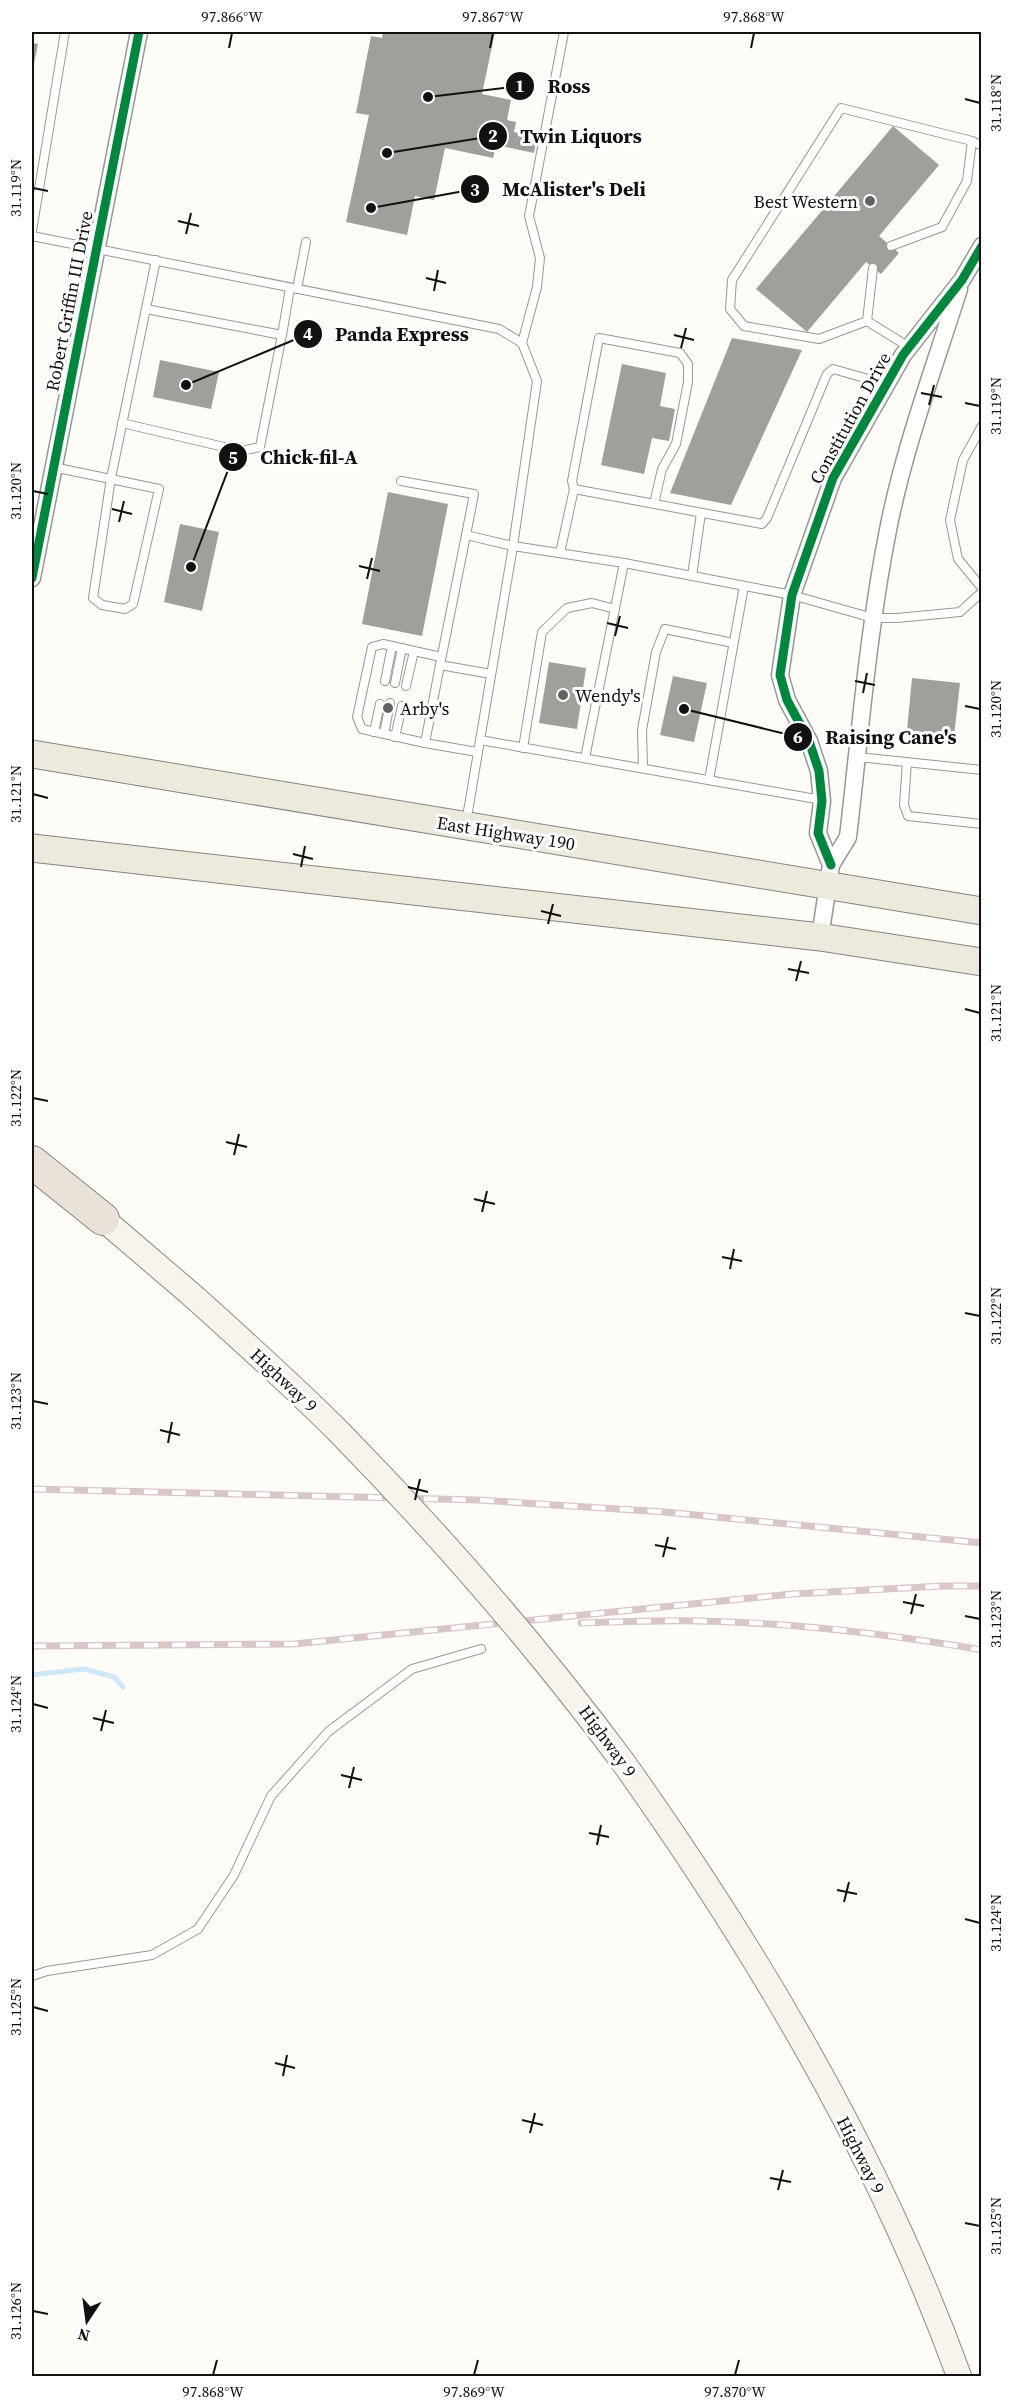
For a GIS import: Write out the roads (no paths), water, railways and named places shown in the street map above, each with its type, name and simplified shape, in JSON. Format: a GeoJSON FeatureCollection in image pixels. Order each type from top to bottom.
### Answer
{"type":"FeatureCollection","features":[{"type":"Feature","properties":{"kind":"highway","name":"Highway 9"},"geometry":{"type":"LineString","coordinates":[[32,1162],[103,1220]]}},
{"type":"Feature","properties":{"kind":"highway","name":"Highway 9"},"geometry":{"type":"LineString","coordinates":[[32,1181],[103,1220]]}},
{"type":"Feature","properties":{"kind":"main road","name":"East Highway 190"},"geometry":{"type":"LineString","coordinates":[[32,754],[465,826],[830,876],[981,911]]}},
{"type":"Feature","properties":{"kind":"main road"},"geometry":{"type":"LineString","coordinates":[[32,848],[820,937],[981,962]]}},
{"type":"Feature","properties":{"kind":"main road","name":"Highway 9"},"geometry":{"type":"LineString","coordinates":[[103,1220],[194,1296],[322,1416],[472,1574],[572,1693],[623,1762],[715,1897],[772,1988],[813,2061],[901,2234],[959,2376]]}},
{"type":"Feature","properties":{"kind":"street","name":"Robert Griffin III Drive"},"geometry":{"type":"LineString","coordinates":[[32,578],[139,32]]}},
{"type":"Feature","properties":{"kind":"street","name":"Constitution Drive"},"geometry":{"type":"LineString","coordinates":[[830,876],[818,833],[822,801],[819,771],[810,741],[788,700],[780,675],[792,595],[833,478],[909,347],[962,280],[981,246]]}},
{"type":"Feature","properties":{"kind":"street","name":"Constitution Drive"},"geometry":{"type":"LineString","coordinates":[[820,937],[830,876],[848,837],[873,618],[888,528],[906,459],[962,280]]}},
{"type":"Feature","properties":{"kind":"lane"},"geometry":{"type":"LineString","coordinates":[[32,231],[65,32]]}},
{"type":"Feature","properties":{"kind":"lane"},"geometry":{"type":"LineString","coordinates":[[465,826],[513,546],[537,381],[522,343],[537,287],[540,258],[530,216],[564,32]]}},
{"type":"Feature","properties":{"kind":"lane"},"geometry":{"type":"LineString","coordinates":[[867,321],[819,339],[744,326],[730,309],[732,279],[841,108],[972,141],[981,146]]}},
{"type":"Feature","properties":{"kind":"lane"},"geometry":{"type":"LineString","coordinates":[[891,246],[942,227],[967,181],[972,141]]}},
{"type":"Feature","properties":{"kind":"lane"},"geometry":{"type":"LineString","coordinates":[[32,236],[499,329],[522,343]]}},
{"type":"Feature","properties":{"kind":"lane"},"geometry":{"type":"LineString","coordinates":[[122,423],[241,451],[260,447],[282,335],[306,242]]}},
{"type":"Feature","properties":{"kind":"lane"},"geometry":{"type":"LineString","coordinates":[[53,467],[111,478],[159,489],[133,604],[125,609],[102,605],[93,598],[111,478],[156,260]]}},
{"type":"Feature","properties":{"kind":"lane"},"geometry":{"type":"LineString","coordinates":[[867,321],[873,268]]}},
{"type":"Feature","properties":{"kind":"lane"},"geometry":{"type":"LineString","coordinates":[[146,309],[282,335]]}},
{"type":"Feature","properties":{"kind":"lane"},"geometry":{"type":"LineString","coordinates":[[867,321],[909,347]]}},
{"type":"Feature","properties":{"kind":"lane"},"geometry":{"type":"LineString","coordinates":[[560,553],[574,489],[572,481],[598,338],[680,353],[688,364],[688,382],[676,444],[662,470],[654,504]]}},
{"type":"Feature","properties":{"kind":"lane"},"geometry":{"type":"LineString","coordinates":[[574,489],[762,524],[767,518],[827,374],[833,369],[845,371],[886,384]]}},
{"type":"Feature","properties":{"kind":"lane"},"geometry":{"type":"LineString","coordinates":[[466,535],[513,546],[624,563],[792,595],[873,618],[960,612],[981,590],[958,559],[950,520],[963,460],[981,426]]}},
{"type":"Feature","properties":{"kind":"lane"},"geometry":{"type":"LineString","coordinates":[[401,481],[474,495],[425,743]]}},
{"type":"Feature","properties":{"kind":"lane"},"geometry":{"type":"LineString","coordinates":[[692,576],[701,513]]}},
{"type":"Feature","properties":{"kind":"lane"},"geometry":{"type":"LineString","coordinates":[[585,758],[624,563]]}},
{"type":"Feature","properties":{"kind":"lane"},"geometry":{"type":"LineString","coordinates":[[709,780],[744,586]]}},
{"type":"Feature","properties":{"kind":"lane"},"geometry":{"type":"LineString","coordinates":[[523,747],[542,632],[567,608],[592,603],[615,609]]}},
{"type":"Feature","properties":{"kind":"lane"},"geometry":{"type":"LineString","coordinates":[[643,768],[642,730],[656,652],[665,629],[733,643]]}},
{"type":"Feature","properties":{"kind":"lane"},"geometry":{"type":"LineString","coordinates":[[477,752],[362,729],[357,717],[372,647],[383,644],[402,648],[491,674]]}},
{"type":"Feature","properties":{"kind":"lane"},"geometry":{"type":"LineString","coordinates":[[392,646],[390,682],[402,648]]}},
{"type":"Feature","properties":{"kind":"lane"},"geometry":{"type":"LineString","coordinates":[[406,686],[414,651]]}},
{"type":"Feature","properties":{"kind":"lane"},"geometry":{"type":"LineString","coordinates":[[384,734],[390,703]]}},
{"type":"Feature","properties":{"kind":"lane"},"geometry":{"type":"LineString","coordinates":[[374,732],[380,704]]}},
{"type":"Feature","properties":{"kind":"lane"},"geometry":{"type":"LineString","coordinates":[[395,737],[402,706]]}},
{"type":"Feature","properties":{"kind":"lane"},"geometry":{"type":"LineString","coordinates":[[480,740],[822,801]]}},
{"type":"Feature","properties":{"kind":"lane"},"geometry":{"type":"LineString","coordinates":[[858,757],[981,770]]}},
{"type":"Feature","properties":{"kind":"lane"},"geometry":{"type":"LineString","coordinates":[[907,762],[904,805],[908,816],[981,824]]}},
{"type":"Feature","properties":{"kind":"lane"},"geometry":{"type":"LineString","coordinates":[[32,1976],[47,1971],[152,1955],[198,1929],[234,1875],[271,1796],[329,1731],[412,1669],[481,1649]]}},
{"type":"Feature","properties":{"kind":"waterway"},"geometry":{"type":"LineString","coordinates":[[32,1675],[84,1669],[114,1677],[123,1687]]}},
{"type":"Feature","properties":{"kind":"railway"},"geometry":{"type":"LineString","coordinates":[[32,1489],[478,1500],[665,1512],[982,1543]]}},
{"type":"Feature","properties":{"kind":"railway"},"geometry":{"type":"LineString","coordinates":[[32,1646],[294,1644],[792,1594],[982,1586]]}},
{"type":"Feature","properties":{"kind":"railway"},"geometry":{"type":"LineString","coordinates":[[581,1623],[685,1621],[771,1624],[877,1634],[982,1650]]}},
{"type":"Feature","properties":{"kind":"place","name":"Ross"},"geometry":{"type":"Point","coordinates":[428,97]}},
{"type":"Feature","properties":{"kind":"place","name":"Twin Liquors"},"geometry":{"type":"Point","coordinates":[387,153]}},
{"type":"Feature","properties":{"kind":"place","name":"Best Western"},"geometry":{"type":"Point","coordinates":[870,201]}},
{"type":"Feature","properties":{"kind":"place","name":"McAlister's Deli"},"geometry":{"type":"Point","coordinates":[371,208]}},
{"type":"Feature","properties":{"kind":"place","name":"Panda Express"},"geometry":{"type":"Point","coordinates":[186,385]}},
{"type":"Feature","properties":{"kind":"place","name":"Chick-fil-A"},"geometry":{"type":"Point","coordinates":[191,567]}},
{"type":"Feature","properties":{"kind":"place","name":"Wendy's"},"geometry":{"type":"Point","coordinates":[563,695]}},
{"type":"Feature","properties":{"kind":"place","name":"Arby's"},"geometry":{"type":"Point","coordinates":[388,708]}},
{"type":"Feature","properties":{"kind":"place","name":"Raising Cane's"},"geometry":{"type":"Point","coordinates":[684,709]}}]}
